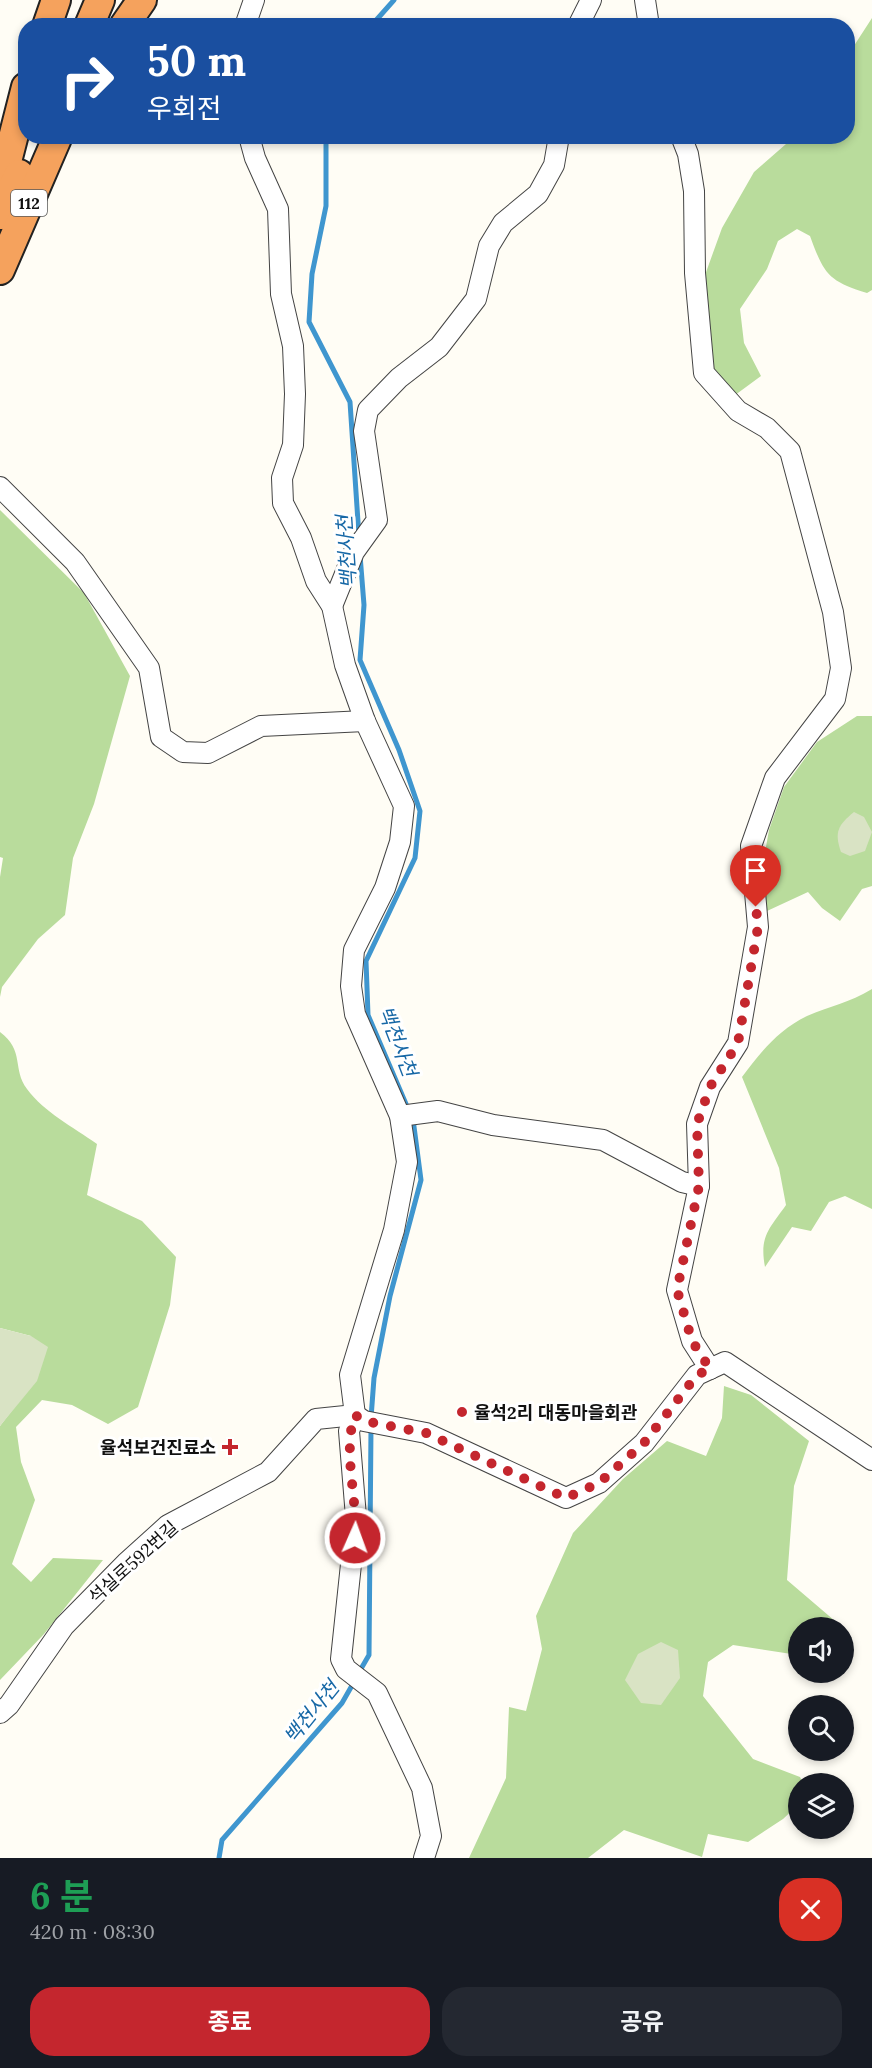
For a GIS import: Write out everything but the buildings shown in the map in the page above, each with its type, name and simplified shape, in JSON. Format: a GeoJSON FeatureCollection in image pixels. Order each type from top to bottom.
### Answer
{"type":"FeatureCollection","features":[{"type":"Feature","properties":{"kind":"highway"},"geometry":{"type":"LineString","coordinates":[[50,18],[56,0]]}},
{"type":"Feature","properties":{"kind":"highway"},"geometry":{"type":"LineString","coordinates":[[92,18],[100,0]]}},
{"type":"Feature","properties":{"kind":"highway"},"geometry":{"type":"LineString","coordinates":[[113,18],[121,0]]}},
{"type":"Feature","properties":{"kind":"highway"},"geometry":{"type":"LineString","coordinates":[[130,18],[142,0]]}},
{"type":"Feature","properties":{"kind":"highway"},"geometry":{"type":"LineString","coordinates":[[0,189],[18,118]]}},
{"type":"Feature","properties":{"kind":"highway","name":"112"},"geometry":{"type":"LineString","coordinates":[[0,215],[33,144]]}},
{"type":"Feature","properties":{"kind":"highway","name":"112"},"geometry":{"type":"LineString","coordinates":[[0,270],[55,144]]}},
{"type":"Feature","properties":{"kind":"street"},"geometry":{"type":"LineString","coordinates":[[248,18],[255,0]]}},
{"type":"Feature","properties":{"kind":"street"},"geometry":{"type":"LineString","coordinates":[[582,18],[591,0]]}},
{"type":"Feature","properties":{"kind":"street"},"geometry":{"type":"LineString","coordinates":[[645,0],[648,18]]}},
{"type":"Feature","properties":{"kind":"street"},"geometry":{"type":"LineString","coordinates":[[251,144],[255,158],[278,209],[281,294],[292,346],[294,424],[292,445],[282,478],[283,503],[301,538],[316,581],[332,606],[345,665],[365,721],[404,806],[400,842],[385,888],[354,950],[351,986],[355,1014],[409,1115],[407,1162],[394,1230],[350,1374],[367,1420],[349,1431],[356,1517],[341,1659],[346,1669],[377,1693],[422,1788],[431,1836],[424,1858]]}},
{"type":"Feature","properties":{"kind":"street"},"geometry":{"type":"LineString","coordinates":[[332,606],[354,552],[377,520],[364,431],[368,410],[399,378],[439,347],[476,299],[489,246],[503,223],[538,194],[554,165],[558,144]]}},
{"type":"Feature","properties":{"kind":"street"},"geometry":{"type":"LineString","coordinates":[[684,144],[694,191],[695,273],[704,373],[738,411],[767,428],[790,451],[833,612],[842,668],[835,699],[775,778],[751,846],[758,927],[738,1043],[710,1087],[697,1124],[699,1186],[677,1290],[692,1341],[710,1369],[725,1362],[872,1460]]}},
{"type":"Feature","properties":{"kind":"street"},"geometry":{"type":"LineString","coordinates":[[0,487],[75,562],[117,619],[149,668],[161,737],[183,752],[208,753],[261,726],[365,721]]}},
{"type":"Feature","properties":{"kind":"street"},"geometry":{"type":"LineString","coordinates":[[409,1115],[438,1111],[493,1125],[603,1140],[682,1182],[699,1186]]}},
{"type":"Feature","properties":{"kind":"street","name":"석실로592번길"},"geometry":{"type":"LineString","coordinates":[[0,1713],[9,1705],[64,1626],[168,1526],[268,1472],[316,1419],[367,1420],[426,1433],[566,1498],[599,1483],[644,1443],[697,1375],[710,1369]]}},
{"type":"Feature","properties":{"kind":"green space"},"geometry":{"type":"Polygon","coordinates":[[[872,18],[872,290],[867,293],[836,280],[824,268],[810,236],[797,229],[778,241],[767,269],[740,309],[744,343],[761,376],[727,401],[714,380],[700,332],[705,275],[722,228],[754,172],[786,144],[855,144],[855,44],[872,18]]]}},
{"type":"Feature","properties":{"kind":"green space"},"geometry":{"type":"Polygon","coordinates":[[[0,510],[84,593],[130,676],[94,804],[73,858],[65,915],[38,939],[2,987],[0,997],[0,877],[3,858],[0,857],[0,510]]]}},
{"type":"Feature","properties":{"kind":"green space"},"geometry":{"type":"Polygon","coordinates":[[[857,716],[872,716],[872,886],[862,889],[840,921],[822,908],[808,892],[767,911],[762,869],[769,830],[784,787],[817,742],[857,716]]]}},
{"type":"Feature","properties":{"kind":"green space"},"geometry":{"type":"Polygon","coordinates":[[[854,812],[864,817],[872,832],[865,851],[850,856],[841,852],[838,834],[841,825],[854,812]]]}},
{"type":"Feature","properties":{"kind":"green space"},"geometry":{"type":"Polygon","coordinates":[[[872,989],[872,1209],[845,1196],[829,1202],[811,1231],[792,1227],[765,1267],[764,1247],[767,1233],[786,1205],[779,1168],[742,1077],[763,1050],[787,1028],[807,1016],[872,989]]]}},
{"type":"Feature","properties":{"kind":"green space"},"geometry":{"type":"Polygon","coordinates":[[[0,1032],[13,1046],[20,1074],[27,1089],[50,1112],[97,1144],[87,1195],[142,1221],[176,1257],[170,1305],[138,1407],[108,1424],[72,1405],[42,1400],[16,1427],[21,1462],[35,1500],[12,1564],[31,1582],[53,1558],[103,1560],[44,1634],[0,1680],[0,1426],[16,1405],[31,1336],[0,1328],[0,1032]]]}},
{"type":"Feature","properties":{"kind":"green space"},"geometry":{"type":"Polygon","coordinates":[[[0,1328],[31,1336],[48,1347],[37,1381],[0,1426],[0,1328]]]}},
{"type":"Feature","properties":{"kind":"green space"},"geometry":{"type":"Polygon","coordinates":[[[724,1386],[751,1395],[809,1441],[794,1486],[787,1580],[830,1617],[788,1617],[788,1653],[733,1645],[708,1662],[703,1696],[753,1759],[790,1773],[788,1814],[748,1842],[708,1834],[702,1857],[624,1830],[588,1858],[469,1858],[506,1778],[509,1707],[526,1711],[542,1649],[536,1616],[573,1533],[623,1479],[667,1441],[706,1456],[722,1418],[724,1386]]]}},
{"type":"Feature","properties":{"kind":"green space"},"geometry":{"type":"Polygon","coordinates":[[[661,1642],[678,1650],[680,1678],[661,1705],[641,1703],[625,1680],[638,1654],[661,1642]]]}},
{"type":"Feature","properties":{"kind":"waterway","name":"백천사천"},"geometry":{"type":"LineString","coordinates":[[378,18],[394,0]]}},
{"type":"Feature","properties":{"kind":"waterway","name":"백천사천"},"geometry":{"type":"LineString","coordinates":[[326,144],[326,206],[312,274],[309,322],[350,402],[359,537]]}},
{"type":"Feature","properties":{"kind":"waterway","name":"백천사천"},"geometry":{"type":"LineString","coordinates":[[360,555],[364,605],[360,660],[399,750],[420,811],[415,858],[366,961],[368,1015],[409,1111]]}},
{"type":"Feature","properties":{"kind":"waterway","name":"백천사천"},"geometry":{"type":"LineString","coordinates":[[371,1418],[374,1378],[390,1296],[421,1180],[413,1119]]}},
{"type":"Feature","properties":{"kind":"waterway","name":"백천사천"},"geometry":{"type":"LineString","coordinates":[[358,1674],[369,1655],[371,1428]]}},
{"type":"Feature","properties":{"kind":"waterway","name":"백천사천"},"geometry":{"type":"LineString","coordinates":[[219,1858],[222,1840],[342,1703],[354,1682]]}},
{"type":"Feature","properties":{"kind":"place","name":"율석2리 대동마을회관"},"geometry":{"type":"Point","coordinates":[462,1412]}},
{"type":"Feature","properties":{"kind":"place","name":"율석보건진료소"},"geometry":{"type":"Point","coordinates":[230,1447]}},
{"type":"Feature","properties":{"kind":"route"},"geometry":{"type":"LineString","coordinates":[[355,1538],[356,1517],[349,1431],[355,1415],[364,1421],[426,1433],[566,1498],[599,1483],[644,1443],[697,1375],[710,1369],[692,1341],[677,1290],[699,1186],[697,1124],[710,1087],[738,1043],[758,927],[756,907]]}}]}
